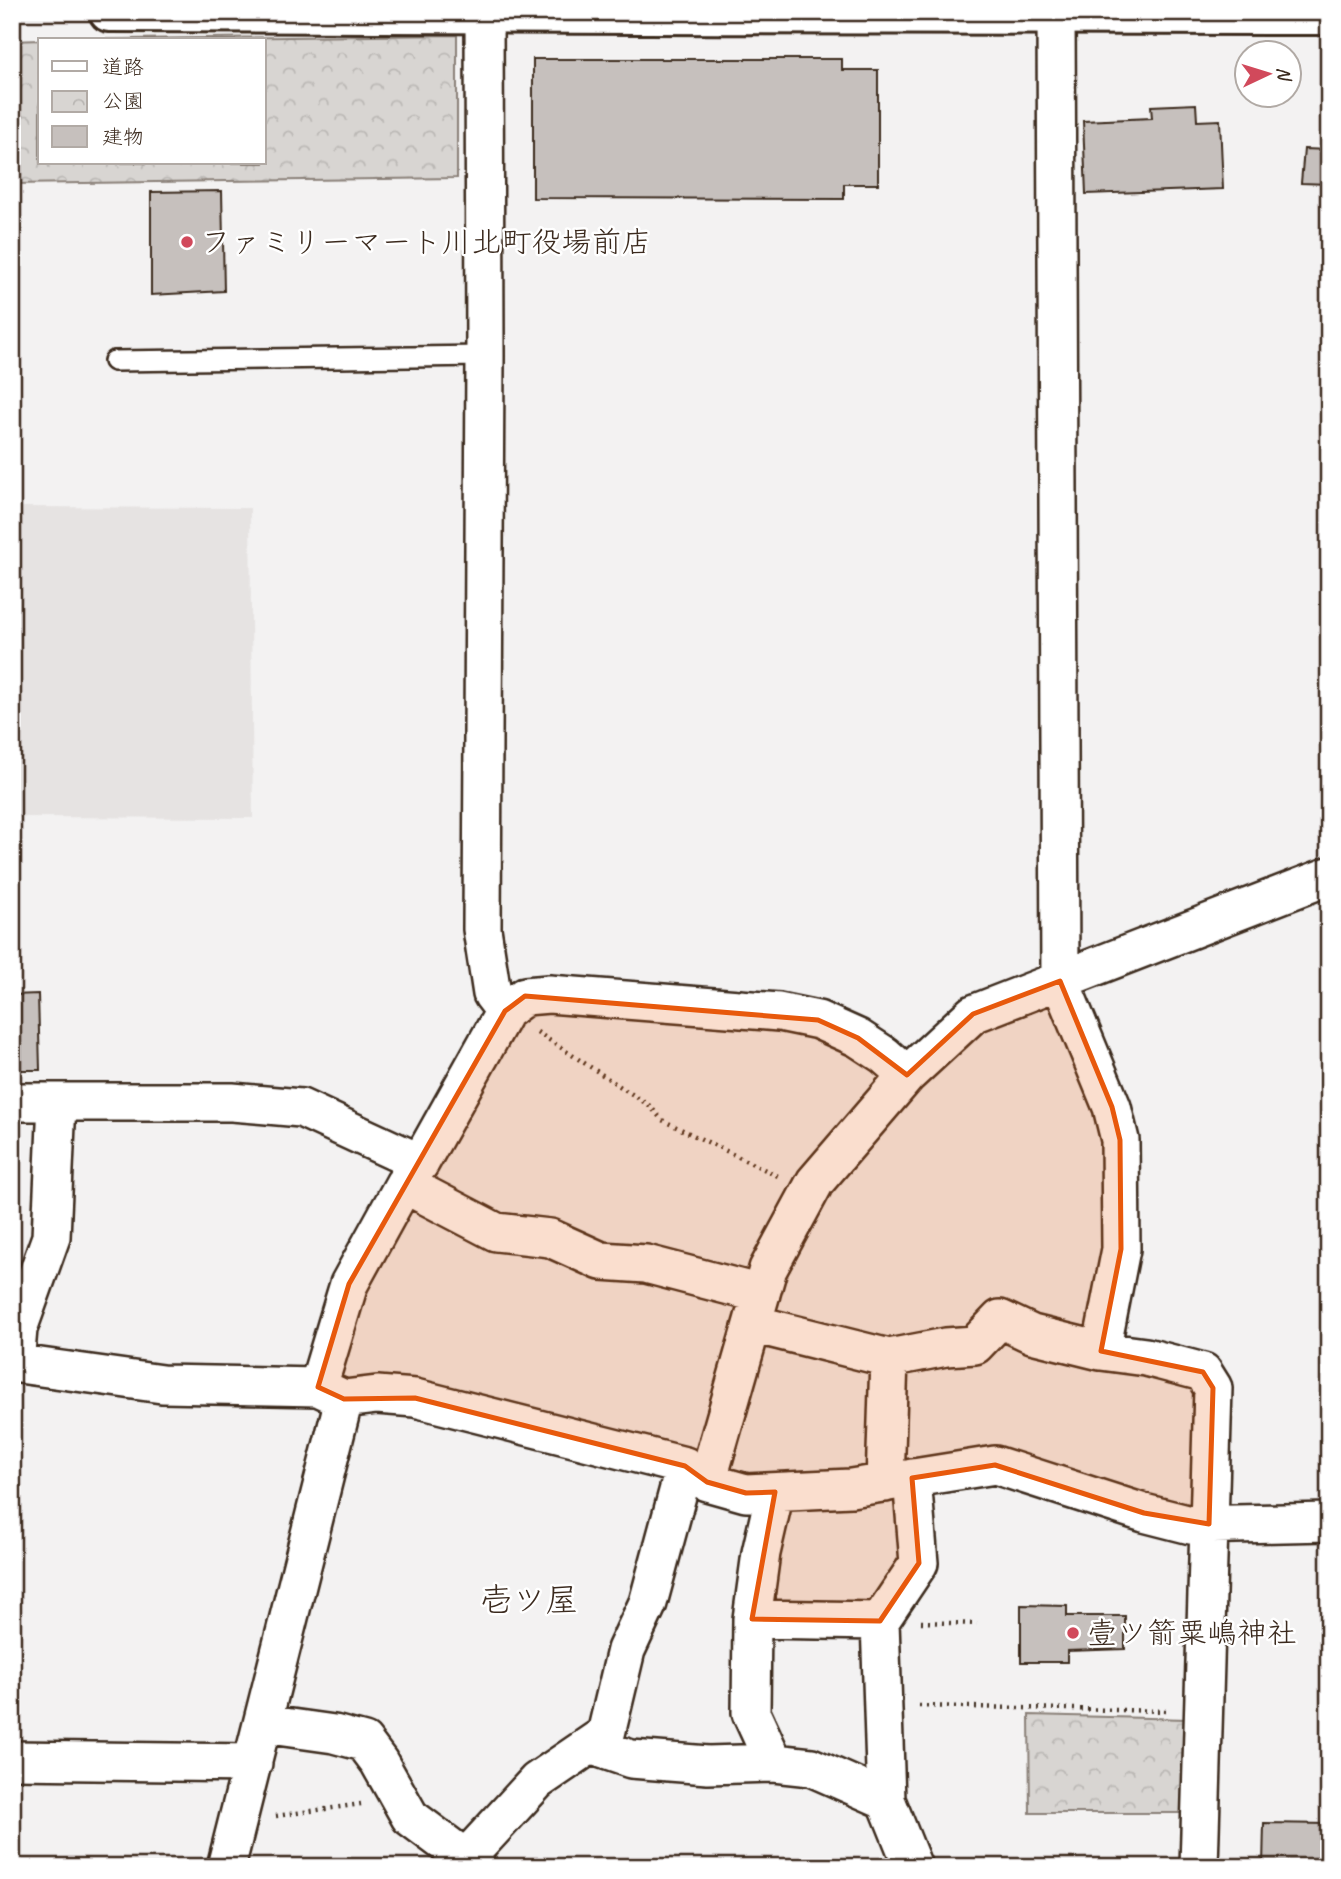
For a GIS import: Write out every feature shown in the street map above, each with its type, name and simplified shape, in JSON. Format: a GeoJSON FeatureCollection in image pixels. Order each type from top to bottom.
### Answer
{"type":"FeatureCollection","features":[{"type":"Feature","properties":{"kind":"street"},"geometry":{"type":"LineString","coordinates":[[109,12],[796,16],[1056,13],[1329,15]]}},
{"type":"Feature","properties":{"kind":"street"},"geometry":{"type":"LineString","coordinates":[[484,13],[482,929],[492,994],[505,1011]]}},
{"type":"Feature","properties":{"kind":"street"},"geometry":{"type":"LineString","coordinates":[[1056,13],[1060,981],[1112,1107],[1120,1140],[1121,1249],[1101,1351]]}},
{"type":"Feature","properties":{"kind":"street"},"geometry":{"type":"LineString","coordinates":[[263,1724],[334,1734],[364,1742],[379,1762],[410,1816],[472,1862],[537,1781],[606,1734],[626,1650],[648,1603],[757,1309],[768,1269],[815,1182],[907,1075],[973,1014],[1329,876]]}},
{"type":"Feature","properties":{"kind":"street"},"geometry":{"type":"LineString","coordinates":[[226,1867],[263,1724],[331,1393],[349,1284],[505,1011],[525,996],[548,995],[779,1012],[818,1020],[858,1038],[884,1055],[907,1075]]}},
{"type":"Feature","properties":{"kind":"street"},"geometry":{"type":"LineString","coordinates":[[12,1102],[232,1102],[301,1108],[412,1174],[496,1232],[550,1238],[601,1261],[646,1264],[890,1358],[946,1347],[975,1345],[1000,1320],[1032,1334],[1101,1351],[1146,1357],[1203,1372],[1213,1388],[1199,1867]]}},
{"type":"Feature","properties":{"kind":"street"},"geometry":{"type":"LineString","coordinates":[[57,1102],[51,1237],[18,1329],[14,1363],[162,1384],[415,1398],[696,1474],[746,1493],[851,1488],[995,1465],[1144,1513],[1191,1525],[1329,1522]]}},
{"type":"Feature","properties":{"kind":"street"},"geometry":{"type":"LineString","coordinates":[[890,1358],[899,1480],[919,1563],[880,1621],[886,1800],[913,1867]]}},
{"type":"Feature","properties":{"kind":"street"},"geometry":{"type":"LineString","coordinates":[[774,1763],[751,1713],[752,1619],[761,1553],[775,1492]]}},
{"type":"Feature","properties":{"kind":"street"},"geometry":{"type":"LineString","coordinates":[[752,1619],[880,1621]]}},
{"type":"Feature","properties":{"kind":"street"},"geometry":{"type":"LineString","coordinates":[[590,1745],[631,1759],[708,1765],[774,1763],[811,1767],[886,1800]]}},
{"type":"Feature","properties":{"kind":"street"},"geometry":{"type":"LineString","coordinates":[[12,1760],[253,1763]]}},
{"type":"Feature","properties":{"kind":"lane"},"geometry":{"type":"LineString","coordinates":[[114,361],[485,356]]}},
{"type":"Feature","properties":{"kind":"path"},"geometry":{"type":"LineString","coordinates":[[505,1011],[650,1106],[662,1120],[810,1191]]}},
{"type":"Feature","properties":{"kind":"path"},"geometry":{"type":"LineString","coordinates":[[880,1621],[976,1624]]}},
{"type":"Feature","properties":{"kind":"path"},"geometry":{"type":"LineString","coordinates":[[883,1705],[1203,1712]]}},
{"type":"Feature","properties":{"kind":"path"},"geometry":{"type":"LineString","coordinates":[[238,1821],[400,1799]]}},
{"type":"Feature","properties":{"kind":"highlighted area"},"geometry":{"type":"Polygon","coordinates":[[[1060,981],[1112,1107],[1120,1140],[1121,1249],[1101,1351],[1203,1372],[1213,1388],[1209,1524],[1144,1513],[995,1465],[912,1478],[919,1563],[880,1621],[752,1619],[775,1492],[746,1493],[707,1482],[685,1466],[415,1398],[344,1399],[318,1387],[349,1284],[505,1011],[525,996],[818,1020],[858,1038],[907,1075],[973,1014],[1060,981]]]}},
{"type":"Feature","properties":{"kind":"shaded area"},"geometry":{"type":"Polygon","coordinates":[[[12,507],[250,508],[253,818],[12,817],[12,507]]]}},
{"type":"Feature","properties":{"kind":"green space"},"geometry":{"type":"Polygon","coordinates":[[[457,35],[457,178],[12,184],[12,41],[38,40],[38,164],[266,164],[266,38],[209,38],[457,35]]]}},
{"type":"Feature","properties":{"kind":"green space"},"geometry":{"type":"Polygon","coordinates":[[[1029,1715],[1188,1719],[1186,1813],[1030,1813],[1029,1715]]]}},
{"type":"Feature","properties":{"kind":"building"},"geometry":{"type":"Polygon","coordinates":[[[533,59],[842,59],[842,70],[878,70],[878,184],[844,184],[844,199],[533,198],[533,59]]]}},
{"type":"Feature","properties":{"kind":"building"},"geometry":{"type":"Polygon","coordinates":[[[1196,104],[1197,121],[1220,120],[1223,189],[1086,194],[1083,121],[1152,118],[1151,106],[1196,104]]]}},
{"type":"Feature","properties":{"kind":"building"},"geometry":{"type":"Polygon","coordinates":[[[1304,149],[1329,150],[1329,184],[1301,183],[1304,149]]]}},
{"type":"Feature","properties":{"kind":"building","name":"ファミリーマート川北町役場前店"},"geometry":{"type":"Polygon","coordinates":[[[222,191],[224,291],[151,295],[151,192],[222,191]]]}},
{"type":"Feature","properties":{"kind":"building"},"geometry":{"type":"Polygon","coordinates":[[[38,994],[40,1070],[12,1070],[12,995],[38,994]]]}},
{"type":"Feature","properties":{"kind":"building","name":"壹ツ箭粟嶋神社"},"geometry":{"type":"Polygon","coordinates":[[[1021,1605],[1067,1606],[1067,1616],[1125,1616],[1125,1649],[1067,1651],[1067,1662],[1021,1662],[1021,1605]]]}},
{"type":"Feature","properties":{"kind":"building"},"geometry":{"type":"Polygon","coordinates":[[[1264,1823],[1329,1824],[1329,1867],[1263,1867],[1264,1823]]]}},
{"type":"Feature","properties":{"kind":"place","name":"ファミリーマート川北町役場前店"},"geometry":{"type":"Point","coordinates":[187,242]}},
{"type":"Feature","properties":{"kind":"place","name":"壹ツ箭粟嶋神社"},"geometry":{"type":"Point","coordinates":[1073,1633]}},
{"type":"Feature","properties":{"kind":"district","name":"壱ツ屋"},"geometry":{"type":"Point","coordinates":[529,1600]}}]}
